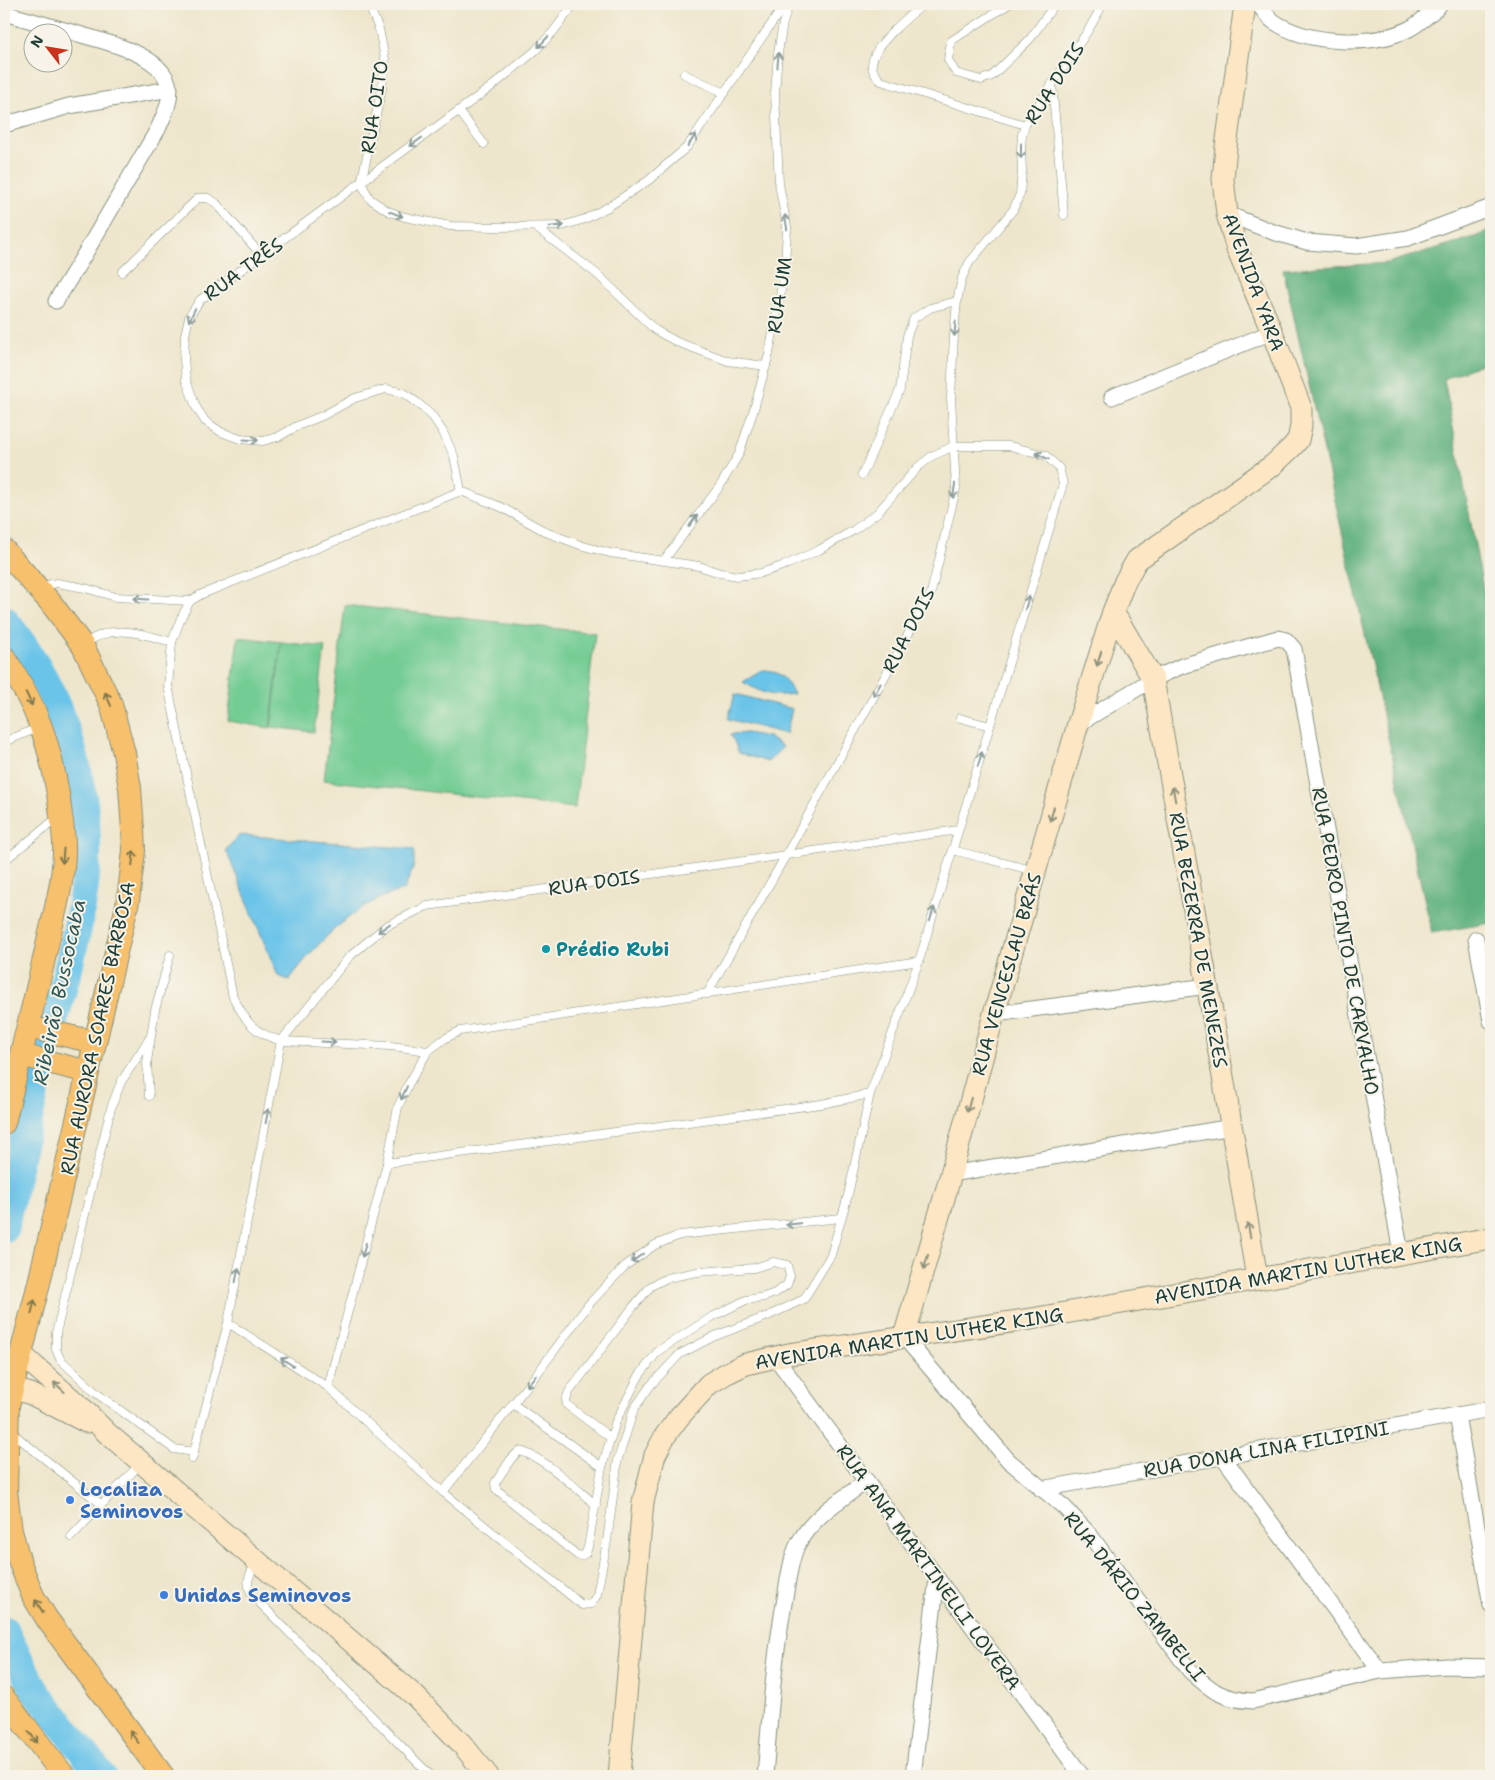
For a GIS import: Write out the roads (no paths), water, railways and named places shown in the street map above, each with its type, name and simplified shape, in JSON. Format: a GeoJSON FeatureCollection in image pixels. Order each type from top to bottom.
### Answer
{"type":"FeatureCollection","features":[{"type":"Feature","properties":{"kind":"main road","name":"RUA AURORA SOARES BARBOSA"},"geometry":{"type":"LineString","coordinates":[[4,550],[37,587],[83,646],[111,704],[126,762],[130,788],[134,851],[128,902],[80,1069],[21,1354],[8,1387],[6,1491],[10,1531],[33,1596],[47,1619],[163,1776]]}},
{"type":"Feature","properties":{"kind":"main road"},"geometry":{"type":"LineString","coordinates":[[4,657],[22,683],[42,726],[53,766],[61,816],[64,853],[58,896],[33,1028],[4,1123]]}},
{"type":"Feature","properties":{"kind":"main road"},"geometry":{"type":"LineString","coordinates":[[33,1028],[89,1041]]}},
{"type":"Feature","properties":{"kind":"main road"},"geometry":{"type":"LineString","coordinates":[[25,1057],[80,1069]]}},
{"type":"Feature","properties":{"kind":"main road"},"geometry":{"type":"LineString","coordinates":[[4,1698],[64,1776]]}},
{"type":"Feature","properties":{"kind":"street","name":"AVENIDA YARA"},"geometry":{"type":"LineString","coordinates":[[1245,4],[1225,155],[1224,179],[1227,214],[1237,249],[1301,408]]}},
{"type":"Feature","properties":{"kind":"street"},"geometry":{"type":"LineString","coordinates":[[1258,4],[1272,20],[1298,34],[1345,42],[1378,40],[1410,28],[1440,4]]}},
{"type":"Feature","properties":{"kind":"street"},"geometry":{"type":"LineString","coordinates":[[4,13],[115,45],[137,54],[161,70],[170,89],[167,106],[158,129],[56,301]]}},
{"type":"Feature","properties":{"kind":"street"},"geometry":{"type":"LineString","coordinates":[[4,124],[69,106],[170,89]]}},
{"type":"Feature","properties":{"kind":"street"},"geometry":{"type":"LineString","coordinates":[[1227,214],[1273,232],[1307,242],[1356,246],[1408,238],[1491,207]]}},
{"type":"Feature","properties":{"kind":"street"},"geometry":{"type":"LineString","coordinates":[[1112,398],[1272,332]]}},
{"type":"Feature","properties":{"kind":"street","name":"RUA VENCESLAU BRÁS"},"geometry":{"type":"LineString","coordinates":[[904,1337],[951,1174],[994,1014],[1078,724],[1113,612],[1125,581],[1137,560],[1273,465],[1292,448],[1298,440],[1301,426],[1301,408]]}},
{"type":"Feature","properties":{"kind":"street","name":"RUA BEZERRA DE MENEZES"},"geometry":{"type":"LineString","coordinates":[[1113,612],[1153,679],[1208,986],[1257,1278]]}},
{"type":"Feature","properties":{"kind":"street","name":"RUA PEDRO PINTO DE CARVALHO"},"geometry":{"type":"LineString","coordinates":[[1153,679],[1182,666],[1278,638],[1286,640],[1294,648],[1401,1253]]}},
{"type":"Feature","properties":{"kind":"street"},"geometry":{"type":"LineString","coordinates":[[1078,724],[1153,679]]}},
{"type":"Feature","properties":{"kind":"street"},"geometry":{"type":"LineString","coordinates":[[1476,939],[1491,1021]]}},
{"type":"Feature","properties":{"kind":"street"},"geometry":{"type":"LineString","coordinates":[[994,1014],[1208,986]]}},
{"type":"Feature","properties":{"kind":"street"},"geometry":{"type":"LineString","coordinates":[[951,1174],[1232,1127]]}},
{"type":"Feature","properties":{"kind":"street","name":"AVENIDA MARTIN LUTHER KING"},"geometry":{"type":"LineString","coordinates":[[619,1776],[643,1502],[655,1455],[665,1436],[679,1417],[709,1384],[746,1364],[776,1358],[1031,1318],[1491,1238]]}},
{"type":"Feature","properties":{"kind":"street","name":"RUA DÁRIO ZAMBELLI"},"geometry":{"type":"LineString","coordinates":[[904,1337],[1008,1460],[1066,1508],[1090,1535],[1190,1671],[1219,1694],[1236,1700],[1253,1702],[1380,1671],[1447,1666],[1491,1666]]}},
{"type":"Feature","properties":{"kind":"street"},"geometry":{"type":"LineString","coordinates":[[21,1354],[60,1388],[106,1433],[414,1696],[461,1744],[488,1776]]}},
{"type":"Feature","properties":{"kind":"street","name":"RUA ANA MARTINELLI LOVERA"},"geometry":{"type":"LineString","coordinates":[[776,1358],[1082,1776]]}},
{"type":"Feature","properties":{"kind":"street"},"geometry":{"type":"LineString","coordinates":[[8,1387],[31,1394],[106,1433]]}},
{"type":"Feature","properties":{"kind":"street","name":"RUA DONA LINA FILIPINI"},"geometry":{"type":"LineString","coordinates":[[1041,1489],[1491,1409]]}},
{"type":"Feature","properties":{"kind":"street"},"geometry":{"type":"LineString","coordinates":[[1456,1416],[1491,1605]]}},
{"type":"Feature","properties":{"kind":"street"},"geometry":{"type":"LineString","coordinates":[[1223,1457],[1380,1671]]}},
{"type":"Feature","properties":{"kind":"street"},"geometry":{"type":"LineString","coordinates":[[766,1776],[777,1638],[790,1568],[797,1546],[809,1528],[833,1505],[867,1481]]}},
{"type":"Feature","properties":{"kind":"street"},"geometry":{"type":"LineString","coordinates":[[914,1776],[937,1578]]}},
{"type":"Feature","properties":{"kind":"lane","name":"RUA OITO"},"geometry":{"type":"LineString","coordinates":[[361,183],[382,88],[385,59],[379,29],[368,4]]}},
{"type":"Feature","properties":{"kind":"lane","name":"RUA TRÊS"},"geometry":{"type":"LineString","coordinates":[[461,491],[454,456],[443,432],[433,417],[404,393],[386,389],[355,398],[278,437],[263,441],[240,439],[221,432],[206,421],[196,406],[186,380],[184,360],[185,335],[189,317],[200,300],[459,111],[534,51],[553,32],[574,4]]}},
{"type":"Feature","properties":{"kind":"lane"},"geometry":{"type":"LineString","coordinates":[[361,183],[370,199],[388,211],[405,217],[450,226],[562,226],[585,219],[608,207],[649,180],[687,147],[785,4]]}},
{"type":"Feature","properties":{"kind":"lane","name":"RUA UM"},"geometry":{"type":"LineString","coordinates":[[664,560],[720,486],[739,454],[766,366],[785,270],[787,227],[779,184],[775,93],[778,53],[788,4]]}},
{"type":"Feature","properties":{"kind":"lane"},"geometry":{"type":"LineString","coordinates":[[924,4],[894,29],[874,56],[872,65],[875,76],[881,81],[1025,125]]}},
{"type":"Feature","properties":{"kind":"lane"},"geometry":{"type":"LineString","coordinates":[[1009,4],[951,41],[948,60],[956,73],[981,80],[992,76],[1030,39],[1055,4]]}},
{"type":"Feature","properties":{"kind":"lane","name":"RUA DOIS"},"geometry":{"type":"LineString","coordinates":[[281,1041],[349,957],[386,926],[428,906],[786,855],[931,593],[956,489],[952,398],[954,334],[957,301],[962,278],[969,263],[1013,210],[1020,194],[1022,135],[1025,125],[1089,29],[1103,4]]}},
{"type":"Feature","properties":{"kind":"lane"},"geometry":{"type":"LineString","coordinates":[[684,74],[725,93]]}},
{"type":"Feature","properties":{"kind":"lane"},"geometry":{"type":"LineString","coordinates":[[1052,84],[1064,215]]}},
{"type":"Feature","properties":{"kind":"lane"},"geometry":{"type":"LineString","coordinates":[[459,111],[484,144]]}},
{"type":"Feature","properties":{"kind":"lane"},"geometry":{"type":"LineString","coordinates":[[122,272],[198,198],[208,198],[216,203],[261,255]]}},
{"type":"Feature","properties":{"kind":"lane"},"geometry":{"type":"LineString","coordinates":[[535,227],[597,274],[656,330],[677,342],[728,361],[766,366]]}},
{"type":"Feature","properties":{"kind":"lane"},"geometry":{"type":"LineString","coordinates":[[862,475],[900,390],[907,336],[914,318],[930,308],[957,301]]}},
{"type":"Feature","properties":{"kind":"lane"},"geometry":{"type":"LineString","coordinates":[[37,587],[57,583],[85,588],[116,597],[190,601],[461,491],[502,508],[548,533],[583,546],[610,553],[699,566],[720,573],[738,576],[761,574],[819,550],[869,519],[877,513],[918,467],[932,456],[954,446],[1010,446],[1045,455],[1059,468],[1063,484],[919,961],[870,1094],[848,1195],[831,1255],[804,1298],[768,1316],[715,1336],[680,1354],[650,1386],[634,1409],[618,1459],[607,1541],[597,1594],[591,1604],[582,1605],[443,1492],[328,1387],[228,1323]]}},
{"type":"Feature","properties":{"kind":"lane"},"geometry":{"type":"LineString","coordinates":[[190,601],[172,642],[168,686],[233,998],[247,1023],[264,1036],[281,1041],[391,1046],[428,1051]]}},
{"type":"Feature","properties":{"kind":"lane"},"geometry":{"type":"LineString","coordinates":[[83,646],[94,638],[110,632],[120,631],[172,642]]}},
{"type":"Feature","properties":{"kind":"lane"},"geometry":{"type":"LineString","coordinates":[[960,718],[990,726]]}},
{"type":"Feature","properties":{"kind":"lane"},"geometry":{"type":"LineString","coordinates":[[4,742],[42,726]]}},
{"type":"Feature","properties":{"kind":"lane"},"geometry":{"type":"LineString","coordinates":[[4,861],[61,816]]}},
{"type":"Feature","properties":{"kind":"lane"},"geometry":{"type":"LineString","coordinates":[[707,994],[786,855],[958,830]]}},
{"type":"Feature","properties":{"kind":"lane"},"geometry":{"type":"LineString","coordinates":[[952,850],[1036,871]]}},
{"type":"Feature","properties":{"kind":"lane"},"geometry":{"type":"LineString","coordinates":[[149,1096],[147,1062],[155,1010],[170,955]]}},
{"type":"Feature","properties":{"kind":"lane"},"geometry":{"type":"LineString","coordinates":[[328,1387],[387,1163],[398,1107],[408,1085],[428,1051],[444,1039],[460,1031],[919,961]]}},
{"type":"Feature","properties":{"kind":"lane"},"geometry":{"type":"LineString","coordinates":[[151,1036],[121,1082],[111,1108],[56,1332],[56,1348],[60,1360],[96,1394],[174,1449],[193,1455],[228,1323],[281,1041]]}},
{"type":"Feature","properties":{"kind":"lane"},"geometry":{"type":"LineString","coordinates":[[387,1163],[821,1104],[870,1094]]}},
{"type":"Feature","properties":{"kind":"lane"},"geometry":{"type":"LineString","coordinates":[[443,1492],[589,1304],[625,1266],[656,1245],[680,1236],[841,1218]]}},
{"type":"Feature","properties":{"kind":"lane"},"geometry":{"type":"LineString","coordinates":[[596,1504],[526,1452],[519,1451],[511,1458],[495,1483],[496,1489],[577,1555],[581,1556],[588,1547],[596,1504],[602,1467],[611,1438],[616,1421],[639,1376],[658,1351],[712,1317],[746,1300],[764,1297],[788,1285],[790,1276],[786,1265],[773,1262],[754,1268],[697,1272],[667,1278],[651,1286],[570,1392],[566,1400],[566,1406],[611,1438]]}},
{"type":"Feature","properties":{"kind":"lane"},"geometry":{"type":"LineString","coordinates":[[513,1404],[602,1467]]}},
{"type":"Feature","properties":{"kind":"lane"},"geometry":{"type":"LineString","coordinates":[[7,1430],[101,1504]]}},
{"type":"Feature","properties":{"kind":"lane"},"geometry":{"type":"LineString","coordinates":[[71,1538],[141,1462]]}},
{"type":"Feature","properties":{"kind":"lane"},"geometry":{"type":"LineString","coordinates":[[256,1561],[248,1578],[248,1586],[252,1595],[431,1776]]}},
{"type":"Feature","properties":{"kind":"water"},"geometry":{"type":"Polygon","coordinates":[[[763,670],[769,670],[782,677],[794,694],[767,694],[743,682],[763,670]]]}},
{"type":"Feature","properties":{"kind":"water"},"geometry":{"type":"Polygon","coordinates":[[[735,694],[792,709],[786,734],[728,719],[735,694]]]}},
{"type":"Feature","properties":{"kind":"water"},"geometry":{"type":"Polygon","coordinates":[[[747,733],[768,737],[783,747],[768,762],[739,753],[731,734],[747,733]]]}},
{"type":"Feature","properties":{"kind":"water"},"geometry":{"type":"Polygon","coordinates":[[[239,835],[414,849],[414,866],[404,890],[369,904],[339,925],[312,952],[289,980],[278,976],[226,850],[239,835]]]}},
{"type":"Feature","properties":{"kind":"waterway","name":"Ribeirão Bussocaba"},"geometry":{"type":"LineString","coordinates":[[4,620],[25,648],[44,679],[59,712],[80,782],[85,818],[86,854],[84,889],[77,931],[23,1141],[4,1228]]}},
{"type":"Feature","properties":{"kind":"waterway","name":"Ribeirão Bussocaba"},"geometry":{"type":"LineString","coordinates":[[4,1630],[34,1689],[102,1776]]}},
{"type":"Feature","properties":{"kind":"place","name":"Prédio Rubi"},"geometry":{"type":"Point","coordinates":[546,949]}},
{"type":"Feature","properties":{"kind":"place","name":"Localiza Seminovos"},"geometry":{"type":"Point","coordinates":[70,1500]}},
{"type":"Feature","properties":{"kind":"place","name":"Unidas Seminovos"},"geometry":{"type":"Point","coordinates":[164,1595]}}]}
